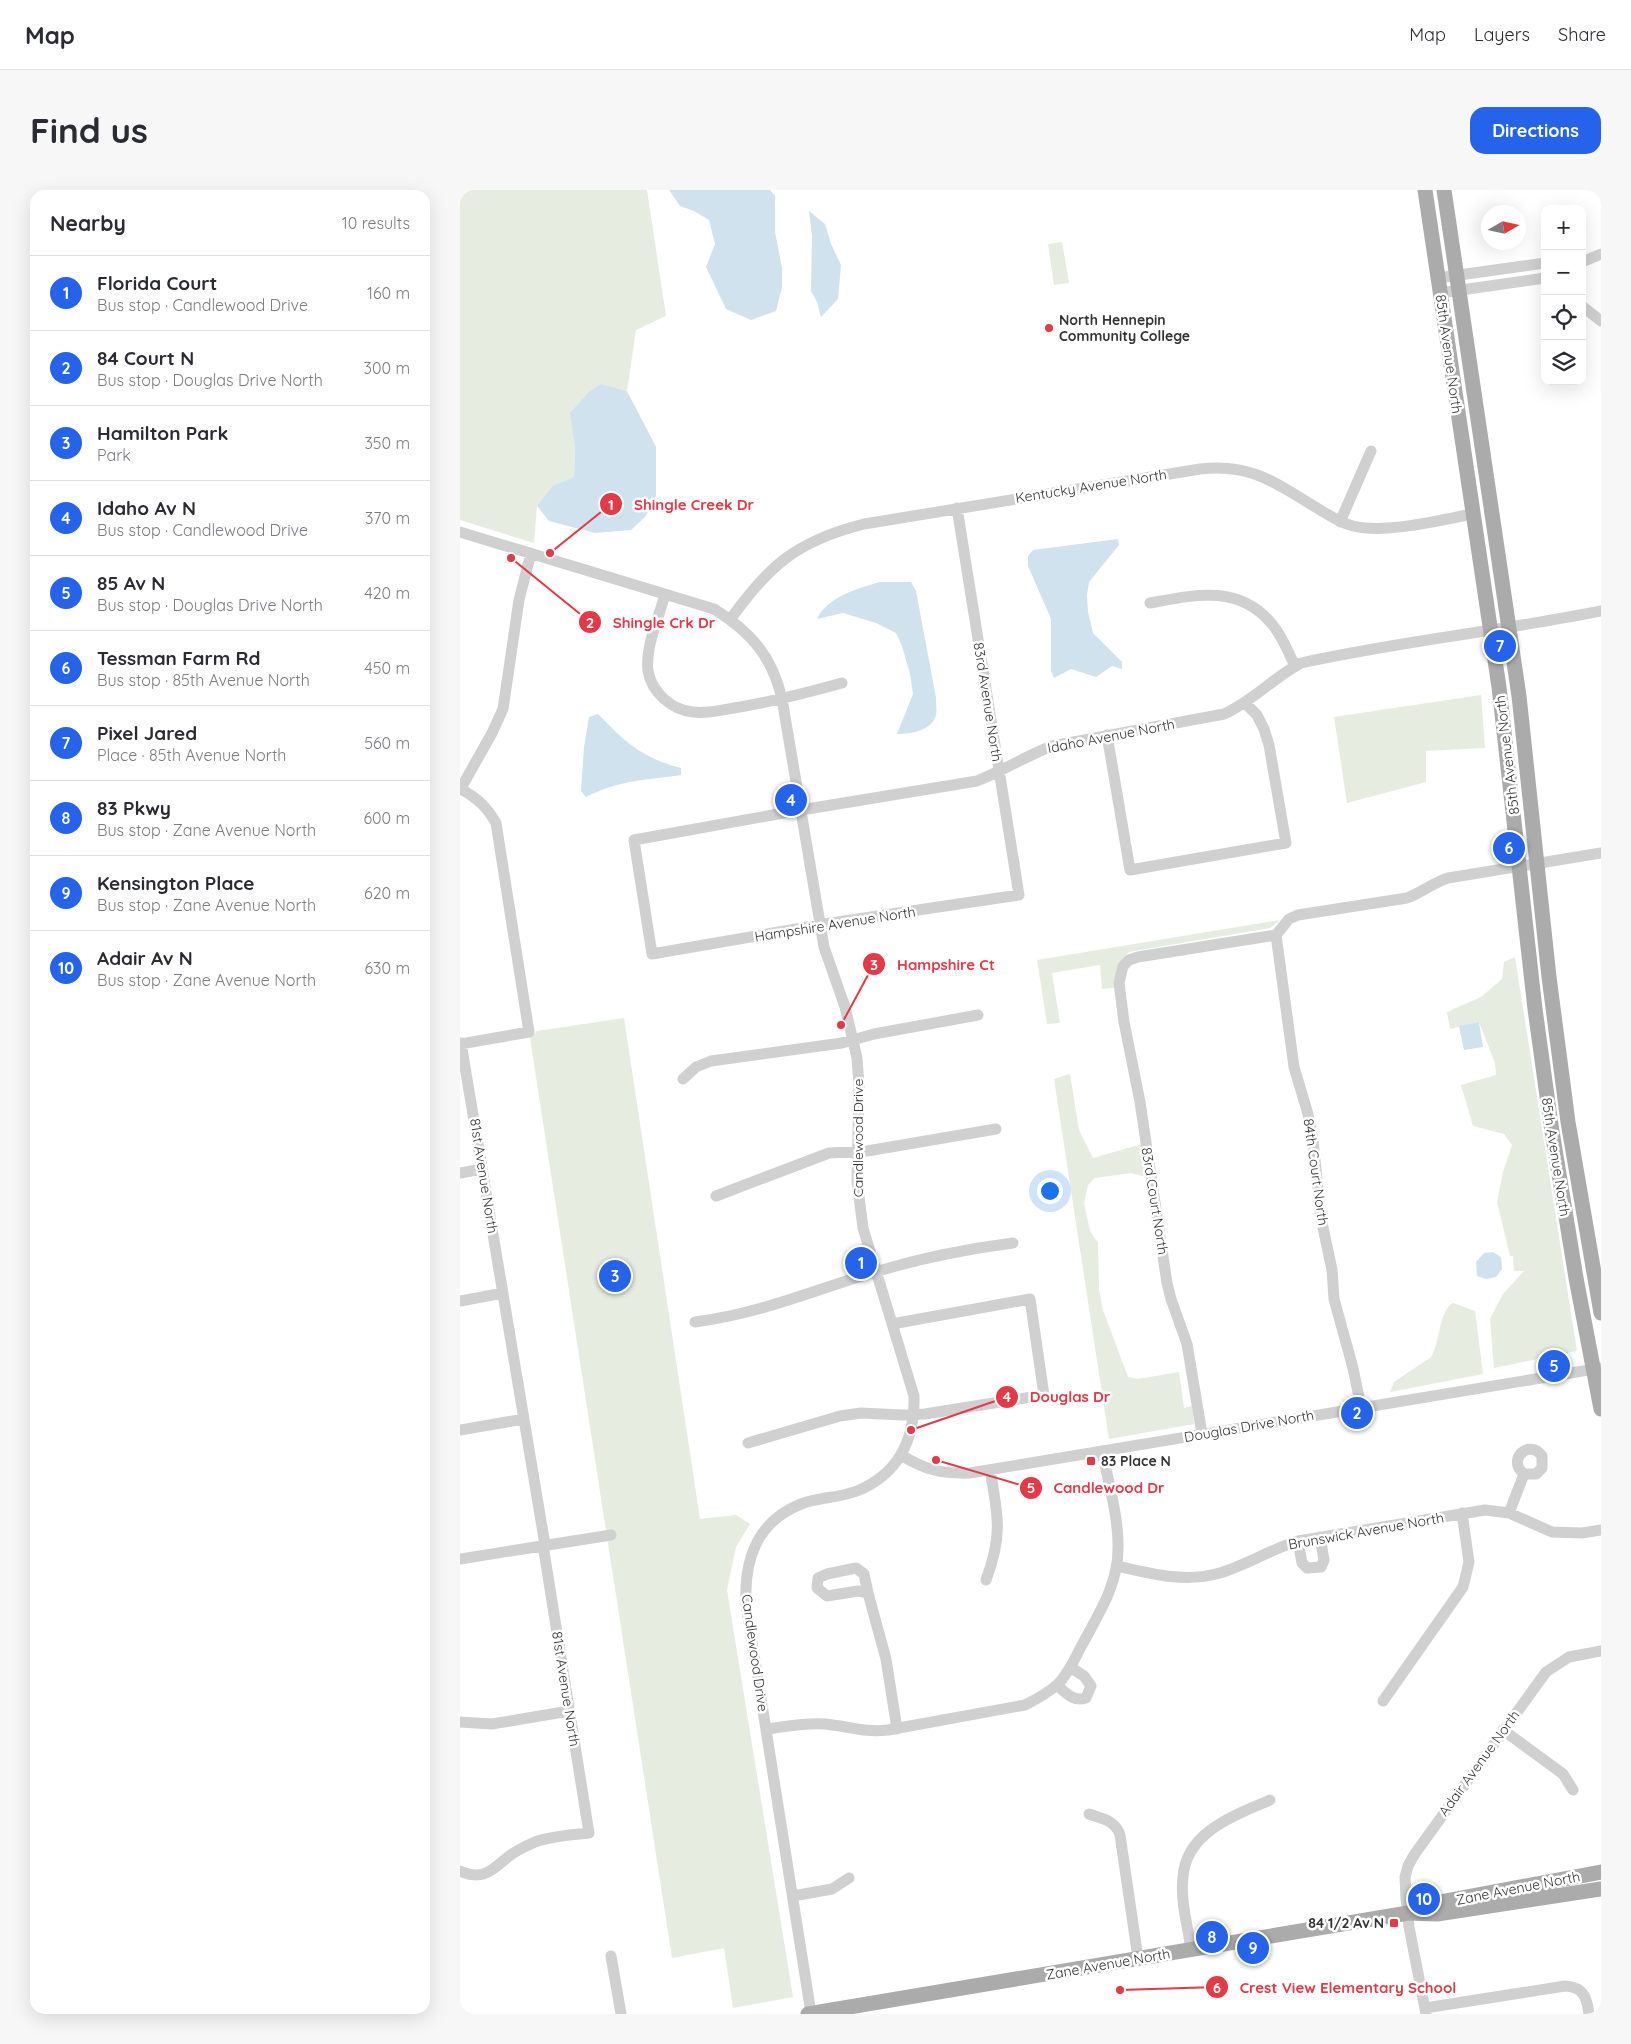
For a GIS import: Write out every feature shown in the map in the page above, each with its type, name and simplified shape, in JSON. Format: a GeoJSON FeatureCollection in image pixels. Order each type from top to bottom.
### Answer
{"type":"FeatureCollection","features":[{"type":"Feature","properties":{"kind":"main road","name":"85th Avenue North"},"geometry":{"type":"LineString","coordinates":[[1425,190],[1491,630],[1520,866],[1535,1009],[1551,1125],[1572,1253],[1597,1368],[1601,1409]]}},
{"type":"Feature","properties":{"kind":"main road","name":"85th Avenue North"},"geometry":{"type":"LineString","coordinates":[[1444,190],[1509,627],[1549,977],[1568,1122],[1601,1313]]}},
{"type":"Feature","properties":{"kind":"main road"},"geometry":{"type":"LineString","coordinates":[[1551,1125],[1568,1122]]}},
{"type":"Feature","properties":{"kind":"main road","name":"Zane Avenue North"},"geometry":{"type":"LineString","coordinates":[[1408,1913],[1429,1904],[1601,1872]]}},
{"type":"Feature","properties":{"kind":"main road","name":"Zane Avenue North"},"geometry":{"type":"LineString","coordinates":[[808,2014],[1408,1913],[1437,1914],[1601,1889]]}},
{"type":"Feature","properties":{"kind":"street"},"geometry":{"type":"LineString","coordinates":[[1586,260],[1601,254]]}},
{"type":"Feature","properties":{"kind":"street"},"geometry":{"type":"LineString","coordinates":[[1458,284],[1541,263]]}},
{"type":"Feature","properties":{"kind":"street"},"geometry":{"type":"LineString","coordinates":[[1439,286],[1541,278]]}},
{"type":"Feature","properties":{"kind":"street"},"geometry":{"type":"LineString","coordinates":[[1586,309],[1601,321]]}},
{"type":"Feature","properties":{"kind":"street"},"geometry":{"type":"LineString","coordinates":[[1340,522],[1371,451]]}},
{"type":"Feature","properties":{"kind":"street","name":"Kentucky Avenue North"},"geometry":{"type":"LineString","coordinates":[[730,620],[759,581],[777,564],[817,538],[864,524],[1217,467],[1234,468],[1267,479],[1340,522],[1364,528],[1382,528],[1473,514]]}},
{"type":"Feature","properties":{"kind":"street","name":"83rd Avenue North"},"geometry":{"type":"LineString","coordinates":[[957,508],[1018,895]]}},
{"type":"Feature","properties":{"kind":"street","name":"Candlewood Drive"},"geometry":{"type":"LineString","coordinates":[[460,532],[714,609],[745,632],[759,647],[770,664],[782,699],[820,926],[828,962],[845,1007],[854,1039],[860,1085],[857,1152],[859,1206],[863,1228],[914,1396],[914,1415],[907,1443],[901,1455],[884,1474],[870,1484],[839,1496],[800,1504],[785,1512],[771,1523],[754,1547],[746,1571],[746,1604],[811,2013]]}},
{"type":"Feature","properties":{"kind":"street"},"geometry":{"type":"LineString","coordinates":[[460,790],[492,733],[503,709],[518,600],[531,553]]}},
{"type":"Feature","properties":{"kind":"street"},"geometry":{"type":"LineString","coordinates":[[665,594],[648,659],[648,672],[652,684],[660,695],[669,704],[680,710],[706,712],[782,699],[842,683]]}},
{"type":"Feature","properties":{"kind":"street"},"geometry":{"type":"LineString","coordinates":[[1150,603],[1214,594],[1230,596],[1246,602],[1272,623],[1295,666]]}},
{"type":"Feature","properties":{"kind":"street","name":"Idaho Avenue North"},"geometry":{"type":"LineString","coordinates":[[652,954],[634,840],[801,810],[967,784],[982,780],[1052,746],[1213,717],[1236,709],[1280,675],[1295,666],[1313,660],[1601,610]]}},
{"type":"Feature","properties":{"kind":"street"},"geometry":{"type":"LineString","coordinates":[[1107,735],[1130,870],[1286,843],[1269,745],[1257,715],[1246,703]]}},
{"type":"Feature","properties":{"kind":"street","name":"81st Avenue North"},"geometry":{"type":"LineString","coordinates":[[460,790],[481,802],[490,811],[496,823],[529,1032],[461,1044],[524,1419],[588,1833],[537,1842],[508,1857],[497,1868],[478,1876],[468,1875],[460,1871]]}},
{"type":"Feature","properties":{"kind":"street"},"geometry":{"type":"LineString","coordinates":[[1276,936],[1289,919],[1298,915],[1407,898],[1432,884],[1448,878],[1601,854]]}},
{"type":"Feature","properties":{"kind":"street","name":"Hampshire Avenue North"},"geometry":{"type":"LineString","coordinates":[[652,954],[1018,895]]}},
{"type":"Feature","properties":{"kind":"street","name":"83rd Court North"},"geometry":{"type":"LineString","coordinates":[[1202,1434],[1187,1344],[1167,1283],[1140,1102],[1124,1022],[1119,984],[1123,966],[1129,960],[1138,957],[1276,936]]}},
{"type":"Feature","properties":{"kind":"street","name":"84th Court North"},"geometry":{"type":"LineString","coordinates":[[1276,936],[1292,1053],[1313,1140],[1320,1212],[1332,1270],[1334,1299],[1353,1368],[1361,1407]]}},
{"type":"Feature","properties":{"kind":"street"},"geometry":{"type":"LineString","coordinates":[[682,1079],[696,1067],[711,1061],[842,1043],[854,1039],[978,1016]]}},
{"type":"Feature","properties":{"kind":"street"},"geometry":{"type":"LineString","coordinates":[[716,1196],[829,1153],[857,1152],[996,1129]]}},
{"type":"Feature","properties":{"kind":"street"},"geometry":{"type":"LineString","coordinates":[[460,1172],[482,1169]]}},
{"type":"Feature","properties":{"kind":"street"},"geometry":{"type":"LineString","coordinates":[[696,1322],[741,1315],[875,1272],[963,1250],[1013,1243]]}},
{"type":"Feature","properties":{"kind":"street"},"geometry":{"type":"LineString","coordinates":[[460,1301],[503,1294]]}},
{"type":"Feature","properties":{"kind":"street"},"geometry":{"type":"LineString","coordinates":[[748,1443],[840,1416],[861,1413],[914,1415],[1044,1395],[1030,1299],[892,1324]]}},
{"type":"Feature","properties":{"kind":"street","name":"Douglas Drive North"},"geometry":{"type":"LineString","coordinates":[[901,1455],[912,1462],[940,1472],[970,1473],[1597,1368]]}},
{"type":"Feature","properties":{"kind":"street"},"geometry":{"type":"LineString","coordinates":[[460,1430],[524,1419]]}},
{"type":"Feature","properties":{"kind":"street"},"geometry":{"type":"LineString","coordinates":[[766,1729],[826,1724],[872,1732],[897,1729],[1025,1705],[1040,1698],[1057,1685],[1070,1667],[1104,1604],[1112,1586],[1117,1566],[1119,1548],[1117,1529],[1102,1450]]}},
{"type":"Feature","properties":{"kind":"street"},"geometry":{"type":"LineString","coordinates":[[986,1580],[994,1560],[998,1538],[998,1517],[990,1470]]}},
{"type":"Feature","properties":{"kind":"street"},"geometry":{"type":"LineString","coordinates":[[1509,1513],[1524,1474]]}},
{"type":"Feature","properties":{"kind":"street","name":"Brunswick Avenue North"},"geometry":{"type":"LineString","coordinates":[[1117,1566],[1162,1576],[1201,1577],[1220,1573],[1279,1547],[1298,1541],[1485,1510],[1509,1513],[1552,1532],[1582,1533],[1601,1530]]}},
{"type":"Feature","properties":{"kind":"street"},"geometry":{"type":"LineString","coordinates":[[1383,1701],[1463,1587],[1468,1575],[1469,1562],[1462,1513]]}},
{"type":"Feature","properties":{"kind":"street"},"geometry":{"type":"LineString","coordinates":[[460,1559],[611,1535]]}},
{"type":"Feature","properties":{"kind":"street"},"geometry":{"type":"LineString","coordinates":[[1298,1541],[1302,1563],[1307,1568],[1314,1569],[1321,1567],[1324,1560],[1320,1538]]}},
{"type":"Feature","properties":{"kind":"street"},"geometry":{"type":"LineString","coordinates":[[868,1593],[884,1650],[897,1729]]}},
{"type":"Feature","properties":{"kind":"street","name":"Adair Avenue North"},"geometry":{"type":"LineString","coordinates":[[1426,2011],[1408,1913],[1405,1877],[1408,1866],[1546,1672],[1569,1658],[1601,1651]]}},
{"type":"Feature","properties":{"kind":"street"},"geometry":{"type":"LineString","coordinates":[[1057,1685],[1072,1698],[1079,1700],[1086,1698],[1091,1686],[1089,1680],[1070,1667]]}},
{"type":"Feature","properties":{"kind":"street"},"geometry":{"type":"LineString","coordinates":[[460,1722],[492,1724],[569,1712]]}},
{"type":"Feature","properties":{"kind":"street"},"geometry":{"type":"LineString","coordinates":[[1503,1730],[1563,1774],[1573,1790]]}},
{"type":"Feature","properties":{"kind":"street"},"geometry":{"type":"LineString","coordinates":[[1191,1950],[1182,1889],[1184,1870],[1191,1852],[1198,1840],[1208,1831],[1237,1814],[1270,1800]]}},
{"type":"Feature","properties":{"kind":"street"},"geometry":{"type":"LineString","coordinates":[[1089,1814],[1111,1822],[1118,1829],[1138,1958]]}},
{"type":"Feature","properties":{"kind":"street"},"geometry":{"type":"LineString","coordinates":[[793,1896],[832,1889],[850,1878]]}},
{"type":"Feature","properties":{"kind":"street"},"geometry":{"type":"LineString","coordinates":[[611,1956],[621,2014]]}},
{"type":"Feature","properties":{"kind":"street"},"geometry":{"type":"LineString","coordinates":[[1426,2011],[1573,1986],[1580,1989],[1585,1995],[1589,2014]]}},
{"type":"Feature","properties":{"kind":"shaded area"},"geometry":{"type":"Polygon","coordinates":[[[460,190],[647,190],[666,316],[636,330],[627,391],[601,384],[571,413],[575,448],[574,477],[553,487],[537,506],[534,543],[460,520],[460,190]]]}},
{"type":"Feature","properties":{"kind":"shaded area"},"geometry":{"type":"Polygon","coordinates":[[[1062,242],[1069,283],[1054,285],[1048,244],[1062,242]]]}},
{"type":"Feature","properties":{"kind":"shaded area"},"geometry":{"type":"Polygon","coordinates":[[[1481,695],[1485,748],[1426,751],[1426,782],[1347,803],[1334,717],[1481,695]]]}},
{"type":"Feature","properties":{"kind":"shaded area"},"geometry":{"type":"Polygon","coordinates":[[[1280,920],[1270,928],[1129,952],[1118,963],[1114,988],[1102,989],[1100,965],[1052,973],[1060,1023],[1047,1024],[1037,960],[1280,920]]]}},
{"type":"Feature","properties":{"kind":"shaded area"},"geometry":{"type":"Polygon","coordinates":[[[1515,957],[1577,1351],[1494,1368],[1490,1319],[1503,1294],[1524,1271],[1514,1271],[1513,1256],[1510,1256],[1497,1202],[1503,1172],[1512,1145],[1504,1134],[1473,1126],[1461,1085],[1496,1075],[1495,1063],[1479,1022],[1450,1029],[1447,1012],[1481,997],[1502,979],[1504,962],[1515,957]]]}},
{"type":"Feature","properties":{"kind":"shaded area"},"geometry":{"type":"Polygon","coordinates":[[[624,1018],[700,1519],[736,1515],[750,1524],[736,1547],[727,1590],[793,1997],[733,2008],[724,1948],[672,1958],[530,1038],[537,1031],[624,1018]]]}},
{"type":"Feature","properties":{"kind":"shaded area"},"geometry":{"type":"Polygon","coordinates":[[[1070,1074],[1079,1130],[1093,1158],[1142,1144],[1147,1177],[1131,1173],[1095,1178],[1088,1185],[1084,1203],[1090,1231],[1098,1243],[1099,1289],[1103,1310],[1128,1377],[1138,1379],[1179,1372],[1184,1408],[1192,1406],[1194,1424],[1109,1439],[1054,1079],[1070,1074]]]}},
{"type":"Feature","properties":{"kind":"shaded area"},"geometry":{"type":"Polygon","coordinates":[[[1453,1303],[1475,1311],[1483,1374],[1390,1392],[1394,1382],[1431,1357],[1442,1319],[1448,1307],[1453,1303]]]}},
{"type":"Feature","properties":{"kind":"water"},"geometry":{"type":"Polygon","coordinates":[[[669,190],[770,190],[775,196],[775,232],[782,268],[782,287],[776,311],[751,320],[726,309],[706,267],[715,244],[709,220],[694,211],[680,206],[669,190]]]}},
{"type":"Feature","properties":{"kind":"water"},"geometry":{"type":"Polygon","coordinates":[[[809,211],[825,224],[831,244],[841,265],[838,299],[821,317],[817,302],[811,291],[812,236],[809,211]]]}},
{"type":"Feature","properties":{"kind":"water"},"geometry":{"type":"Polygon","coordinates":[[[601,384],[627,391],[656,447],[656,496],[645,517],[631,530],[595,533],[549,521],[537,506],[553,486],[574,477],[575,448],[570,413],[589,392],[601,384]]]}},
{"type":"Feature","properties":{"kind":"water"},"geometry":{"type":"Polygon","coordinates":[[[1118,539],[1119,545],[1089,582],[1087,595],[1088,612],[1093,633],[1122,662],[1122,669],[1112,666],[1096,677],[1071,669],[1054,678],[1051,671],[1051,619],[1028,566],[1028,556],[1033,550],[1118,539]]]}},
{"type":"Feature","properties":{"kind":"water"},"geometry":{"type":"Polygon","coordinates":[[[880,582],[911,582],[916,591],[936,698],[936,715],[930,725],[914,732],[897,734],[913,694],[910,674],[896,633],[876,623],[843,613],[817,619],[828,604],[844,594],[880,582]]]}},
{"type":"Feature","properties":{"kind":"water"},"geometry":{"type":"Polygon","coordinates":[[[598,714],[635,748],[655,759],[681,768],[681,775],[622,784],[598,791],[586,797],[581,791],[584,747],[589,717],[598,714]]]}},
{"type":"Feature","properties":{"kind":"water"},"geometry":{"type":"Polygon","coordinates":[[[1479,1022],[1483,1047],[1464,1050],[1459,1026],[1479,1022]]]}},
{"type":"Feature","properties":{"kind":"water"},"geometry":{"type":"Polygon","coordinates":[[[1493,1252],[1501,1257],[1502,1269],[1496,1277],[1486,1279],[1477,1276],[1476,1262],[1484,1253],[1493,1252]]]}},
{"type":"Feature","properties":{"kind":"place","name":"North Hennepin Community College"},"geometry":{"type":"Point","coordinates":[1049,328]}},
{"type":"Feature","properties":{"kind":"place","name":"Shingle Creek Dr"},"geometry":{"type":"Point","coordinates":[550,553]}},
{"type":"Feature","properties":{"kind":"place","name":"Shingle Crk Dr"},"geometry":{"type":"Point","coordinates":[511,558]}},
{"type":"Feature","properties":{"kind":"place","name":"Pixel Jared"},"geometry":{"type":"Point","coordinates":[1500,646]}},
{"type":"Feature","properties":{"kind":"place","name":"Idaho Av N"},"geometry":{"type":"Point","coordinates":[791,800]}},
{"type":"Feature","properties":{"kind":"place","name":"Tessman Farm Rd"},"geometry":{"type":"Point","coordinates":[1509,848]}},
{"type":"Feature","properties":{"kind":"place","name":"Hampshire Ct"},"geometry":{"type":"Point","coordinates":[841,1025]}},
{"type":"Feature","properties":{"kind":"place","name":"Florida Court"},"geometry":{"type":"Point","coordinates":[861,1263]}},
{"type":"Feature","properties":{"kind":"place","name":"Hamilton Park"},"geometry":{"type":"Point","coordinates":[615,1276]}},
{"type":"Feature","properties":{"kind":"place","name":"85 Av N"},"geometry":{"type":"Point","coordinates":[1554,1366]}},
{"type":"Feature","properties":{"kind":"place","name":"84 Court N"},"geometry":{"type":"Point","coordinates":[1357,1413]}},
{"type":"Feature","properties":{"kind":"place","name":"Douglas Dr"},"geometry":{"type":"Point","coordinates":[911,1430]}},
{"type":"Feature","properties":{"kind":"place","name":"Candlewood Dr"},"geometry":{"type":"Point","coordinates":[936,1460]}},
{"type":"Feature","properties":{"kind":"place","name":"83 Place N"},"geometry":{"type":"Point","coordinates":[1091,1461]}},
{"type":"Feature","properties":{"kind":"place","name":"Adair Av N"},"geometry":{"type":"Point","coordinates":[1424,1899]}},
{"type":"Feature","properties":{"kind":"place","name":"84 1/2 Av N"},"geometry":{"type":"Point","coordinates":[1394,1923]}},
{"type":"Feature","properties":{"kind":"place","name":"83 Pkwy"},"geometry":{"type":"Point","coordinates":[1212,1937]}},
{"type":"Feature","properties":{"kind":"place","name":"Kensington Place"},"geometry":{"type":"Point","coordinates":[1253,1948]}},
{"type":"Feature","properties":{"kind":"place","name":"Crest View Elementary School"},"geometry":{"type":"Point","coordinates":[1120,1990]}}]}
